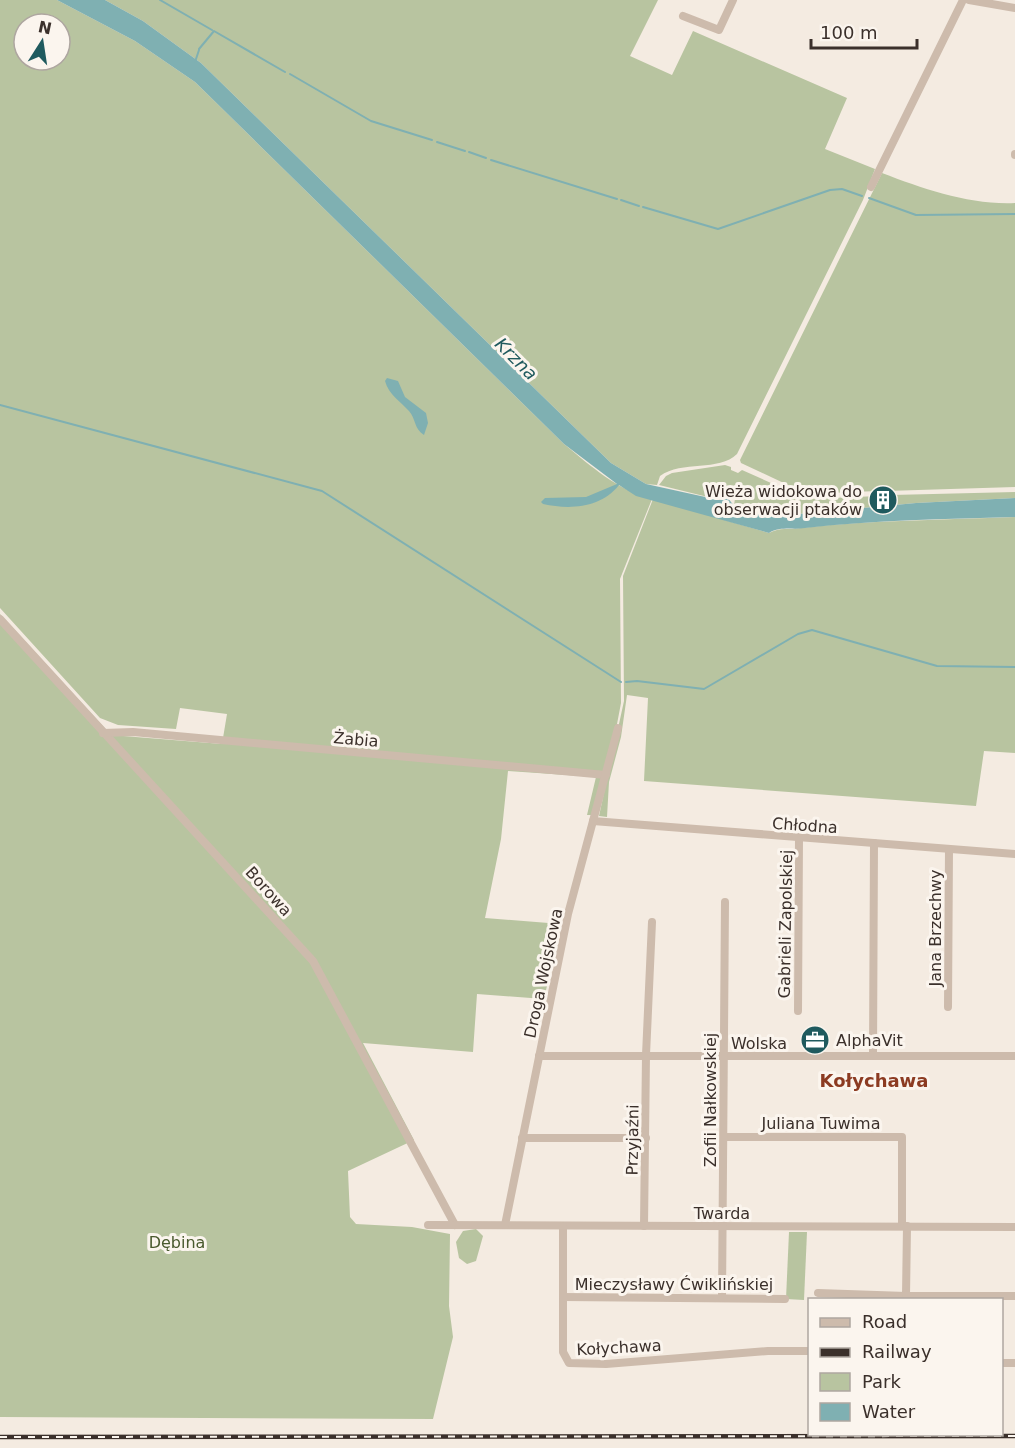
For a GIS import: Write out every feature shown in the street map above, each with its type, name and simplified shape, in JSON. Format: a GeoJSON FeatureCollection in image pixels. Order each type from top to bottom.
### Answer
{"type":"FeatureCollection","features":[{"type":"Feature","properties":{"kind":"street"},"geometry":{"type":"LineString","coordinates":[[683,16],[719,30],[734,0]]}},
{"type":"Feature","properties":{"kind":"street"},"geometry":{"type":"LineString","coordinates":[[871,187],[963,0]]}},
{"type":"Feature","properties":{"kind":"street"},"geometry":{"type":"LineString","coordinates":[[969,0],[1015,8]]}},
{"type":"Feature","properties":{"kind":"street","name":"Borowa"},"geometry":{"type":"LineString","coordinates":[[0,619],[313,961],[455,1225]]}},
{"type":"Feature","properties":{"kind":"street","name":"Droga Wojskowa"},"geometry":{"type":"LineString","coordinates":[[505,1225],[568,914],[618,728]]}},
{"type":"Feature","properties":{"kind":"street","name":"Żabia"},"geometry":{"type":"LineString","coordinates":[[103,733],[133,732],[606,775]]}},
{"type":"Feature","properties":{"kind":"street","name":"Chłodna"},"geometry":{"type":"LineString","coordinates":[[593,821],[1015,854]]}},
{"type":"Feature","properties":{"kind":"street","name":"Gabrieli Zapolskiej"},"geometry":{"type":"LineString","coordinates":[[798,1011],[799,838]]}},
{"type":"Feature","properties":{"kind":"street"},"geometry":{"type":"LineString","coordinates":[[873,1056],[874,843]]}},
{"type":"Feature","properties":{"kind":"street","name":"Jana Brzechwy"},"geometry":{"type":"LineString","coordinates":[[948,1008],[949,849]]}},
{"type":"Feature","properties":{"kind":"street","name":"Zofii Nałkowskiej"},"geometry":{"type":"LineString","coordinates":[[722,1298],[725,902]]}},
{"type":"Feature","properties":{"kind":"street","name":"Przyjaźni"},"geometry":{"type":"LineString","coordinates":[[644,1226],[646,1055],[652,922]]}},
{"type":"Feature","properties":{"kind":"street","name":"Wolska"},"geometry":{"type":"LineString","coordinates":[[539,1056],[1015,1056]]}},
{"type":"Feature","properties":{"kind":"street","name":"Juliana Tuwima"},"geometry":{"type":"LineString","coordinates":[[724,1137],[902,1137],[905,1226]]}},
{"type":"Feature","properties":{"kind":"street"},"geometry":{"type":"LineString","coordinates":[[522,1138],[646,1138]]}},
{"type":"Feature","properties":{"kind":"street","name":"Twarda"},"geometry":{"type":"LineString","coordinates":[[428,1225],[1015,1227]]}},
{"type":"Feature","properties":{"kind":"street","name":"Kołychawa"},"geometry":{"type":"LineString","coordinates":[[563,1226],[563,1355],[566,1361],[573,1365],[768,1351],[808,1351]]}},
{"type":"Feature","properties":{"kind":"street"},"geometry":{"type":"LineString","coordinates":[[905,1226],[906,1296]]}},
{"type":"Feature","properties":{"kind":"street"},"geometry":{"type":"LineString","coordinates":[[818,1293],[1015,1296]]}},
{"type":"Feature","properties":{"kind":"street","name":"Mieczysławy Ćwiklińskiej"},"geometry":{"type":"LineString","coordinates":[[563,1297],[785,1299]]}},
{"type":"Feature","properties":{"kind":"green space","name":"Dębina"},"geometry":{"type":"Polygon","coordinates":[[[0,0],[57,0],[135,41],[195,82],[564,444],[616,483],[652,499],[620,579],[621,703],[613,745],[592,815],[587,815],[596,777],[508,771],[501,839],[485,918],[561,924],[544,999],[477,994],[473,1052],[363,1043],[414,1140],[348,1171],[350,1217],[356,1224],[412,1227],[450,1234],[449,1306],[453,1337],[433,1419],[0,1417],[0,614],[111,735],[222,744],[227,714],[180,708],[176,729],[118,725],[100,718],[0,608],[0,0]]]}},
{"type":"Feature","properties":{"kind":"green space"},"geometry":{"type":"Polygon","coordinates":[[[105,0],[658,0],[630,56],[672,75],[693,31],[847,98],[825,149],[875,169],[863,200],[737,454],[720,463],[669,471],[660,476],[657,485],[646,484],[611,463],[201,63],[143,21],[105,0]]]}},
{"type":"Feature","properties":{"kind":"green space"},"geometry":{"type":"Polygon","coordinates":[[[882,173],[964,199],[1015,203],[1015,487],[886,491],[885,488],[877,489],[877,491],[807,494],[741,463],[740,460],[882,173]]]}},
{"type":"Feature","properties":{"kind":"green space"},"geometry":{"type":"Polygon","coordinates":[[[725,465],[738,473],[742,470],[807,499],[879,496],[883,499],[884,495],[1015,492],[1015,498],[916,503],[767,517],[734,506],[735,498],[728,492],[712,498],[659,485],[666,476],[672,473],[725,465]]]}},
{"type":"Feature","properties":{"kind":"green space"},"geometry":{"type":"Polygon","coordinates":[[[653,499],[769,533],[781,529],[854,523],[1015,517],[1015,753],[984,751],[976,806],[644,781],[648,698],[627,695],[621,737],[609,782],[607,817],[599,816],[624,701],[623,576],[653,499]]]}},
{"type":"Feature","properties":{"kind":"green space"},"geometry":{"type":"Polygon","coordinates":[[[476,1229],[483,1236],[476,1261],[467,1264],[459,1258],[456,1242],[463,1231],[476,1229]]]}},
{"type":"Feature","properties":{"kind":"green space"},"geometry":{"type":"Polygon","coordinates":[[[789,1232],[807,1232],[804,1300],[786,1299],[789,1232]]]}},
{"type":"Feature","properties":{"kind":"water"},"geometry":{"type":"Polygon","coordinates":[[[57,0],[105,0],[143,21],[201,63],[611,463],[646,484],[719,500],[728,498],[734,506],[767,517],[916,503],[1015,498],[1015,517],[858,523],[782,529],[769,533],[636,496],[619,485],[612,493],[594,503],[574,507],[543,504],[541,502],[545,498],[586,497],[617,484],[564,444],[195,82],[135,41],[57,0]]]}},
{"type":"Feature","properties":{"kind":"water"},"geometry":{"type":"Polygon","coordinates":[[[387,378],[398,381],[405,397],[426,413],[428,423],[424,435],[418,430],[409,411],[389,390],[385,381],[387,378]]]}},
{"type":"Feature","properties":{"kind":"waterway"},"geometry":{"type":"LineString","coordinates":[[160,0],[212,30]]}},
{"type":"Feature","properties":{"kind":"waterway"},"geometry":{"type":"LineString","coordinates":[[199,49],[214,31],[285,72]]}},
{"type":"Feature","properties":{"kind":"waterway"},"geometry":{"type":"LineString","coordinates":[[195,62],[199,50]]}},
{"type":"Feature","properties":{"kind":"waterway"},"geometry":{"type":"LineString","coordinates":[[290,74],[371,121],[432,140]]}},
{"type":"Feature","properties":{"kind":"waterway"},"geometry":{"type":"LineString","coordinates":[[437,142],[465,151]]}},
{"type":"Feature","properties":{"kind":"waterway"},"geometry":{"type":"LineString","coordinates":[[469,152],[486,158]]}},
{"type":"Feature","properties":{"kind":"waterway"},"geometry":{"type":"LineString","coordinates":[[491,160],[617,199]]}},
{"type":"Feature","properties":{"kind":"waterway"},"geometry":{"type":"LineString","coordinates":[[643,207],[718,229],[830,190],[842,189],[862,196]]}},
{"type":"Feature","properties":{"kind":"waterway"},"geometry":{"type":"LineString","coordinates":[[869,198],[916,215],[1015,214]]}},
{"type":"Feature","properties":{"kind":"waterway"},"geometry":{"type":"LineString","coordinates":[[621,200],[639,206]]}},
{"type":"Feature","properties":{"kind":"waterway"},"geometry":{"type":"LineString","coordinates":[[0,405],[322,491],[621,682]]}},
{"type":"Feature","properties":{"kind":"waterway"},"geometry":{"type":"LineString","coordinates":[[626,682],[637,681],[704,689],[798,634],[812,630],[937,666],[1015,667]]}},
{"type":"Feature","properties":{"kind":"railway"},"geometry":{"type":"LineString","coordinates":[[0,1437],[1015,1436]]}},
{"type":"Feature","properties":{"kind":"place","name":"Wieża widokowa do obserwacji ptaków"},"geometry":{"type":"Point","coordinates":[883,500]}},
{"type":"Feature","properties":{"kind":"place","name":"AlphaVit"},"geometry":{"type":"Point","coordinates":[815,1040]}},
{"type":"Feature","properties":{"kind":"district","name":"Kołychawa"},"geometry":{"type":"Point","coordinates":[874,1081]}},
{"type":"Feature","properties":{"kind":"water label","name":"Krzna"},"geometry":{"type":"Point","coordinates":[516,359]}}]}
